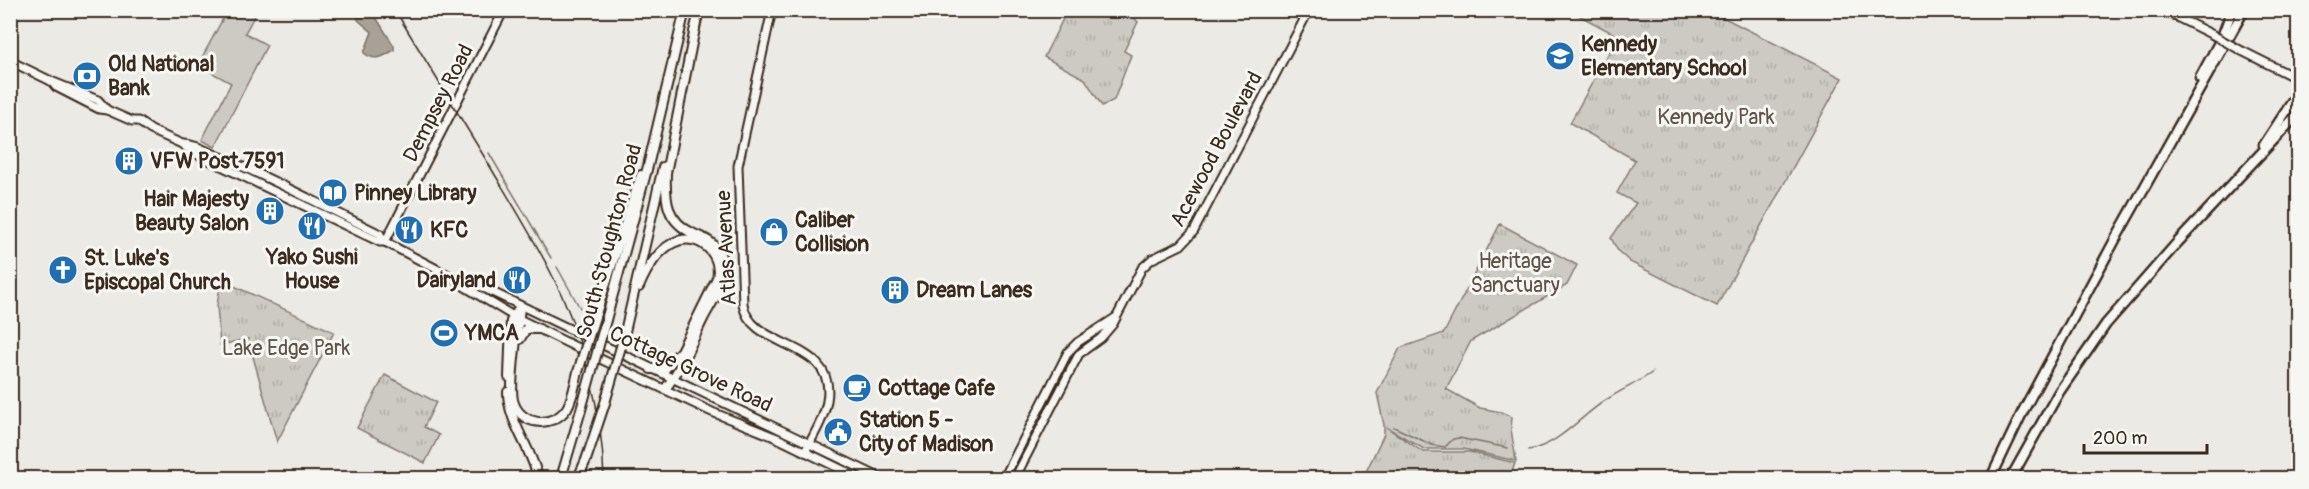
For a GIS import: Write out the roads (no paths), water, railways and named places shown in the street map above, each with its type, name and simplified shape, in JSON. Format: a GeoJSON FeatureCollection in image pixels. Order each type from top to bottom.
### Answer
{"type":"FeatureCollection","features":[{"type":"Feature","properties":{"kind":"highway"},"geometry":{"type":"LineString","coordinates":[[1991,478],[2022,413],[2222,37],[2232,10]]}},
{"type":"Feature","properties":{"kind":"highway"},"geometry":{"type":"LineString","coordinates":[[2116,238],[2244,10]]}},
{"type":"Feature","properties":{"kind":"highway"},"geometry":{"type":"LineString","coordinates":[[2247,170],[2298,93]]}},
{"type":"Feature","properties":{"kind":"highway"},"geometry":{"type":"LineString","coordinates":[[2011,478],[2046,413],[2100,332],[2164,258],[2298,114]]}},
{"type":"Feature","properties":{"kind":"main road","name":"South Stoughton Road"},"geometry":{"type":"LineString","coordinates":[[561,478],[606,320],[685,10]]}},
{"type":"Feature","properties":{"kind":"main road","name":"South Stoughton Road"},"geometry":{"type":"LineString","coordinates":[[578,478],[608,392],[624,336],[699,10]]}},
{"type":"Feature","properties":{"kind":"main road"},"geometry":{"type":"LineString","coordinates":[[665,389],[716,294],[723,274],[718,250],[676,221],[668,206],[666,193],[666,173],[695,28]]}},
{"type":"Feature","properties":{"kind":"main road"},"geometry":{"type":"LineString","coordinates":[[516,317],[514,404],[520,413],[535,422],[553,420],[565,410],[570,402],[660,114]]}},
{"type":"Feature","properties":{"kind":"main road"},"geometry":{"type":"LineString","coordinates":[[630,310],[647,271],[667,247],[686,240],[706,246],[717,259],[718,273],[671,378]]}},
{"type":"Feature","properties":{"kind":"main road"},"geometry":{"type":"LineString","coordinates":[[520,307],[516,317],[508,404],[538,478]]}},
{"type":"Feature","properties":{"kind":"main road"},"geometry":{"type":"LineString","coordinates":[[515,361],[523,332],[526,329],[539,329]]}},
{"type":"Feature","properties":{"kind":"main road"},"geometry":{"type":"LineString","coordinates":[[651,369],[665,369],[683,348]]}},
{"type":"Feature","properties":{"kind":"street","name":"Dempsey Road"},"geometry":{"type":"LineString","coordinates":[[385,242],[504,10]]}},
{"type":"Feature","properties":{"kind":"street","name":"Atlas Avenue"},"geometry":{"type":"LineString","coordinates":[[772,10],[738,166],[743,304],[747,316],[754,325],[805,353],[821,370],[827,386],[828,399],[805,452]]}},
{"type":"Feature","properties":{"kind":"street","name":"Acewood Boulevard"},"geometry":{"type":"LineString","coordinates":[[1014,478],[1076,358],[1107,332],[1142,268],[1152,259],[1182,245],[1194,231],[1309,10]]}},
{"type":"Feature","properties":{"kind":"street"},"geometry":{"type":"LineString","coordinates":[[2163,10],[2295,77]]}},
{"type":"Feature","properties":{"kind":"street","name":"Cottage Grove Road"},"geometry":{"type":"LineString","coordinates":[[10,62],[98,100],[107,110],[132,121],[136,127],[151,130],[258,174],[380,234],[385,242],[454,278],[462,285],[539,329],[712,412],[770,435],[859,478]]}},
{"type":"Feature","properties":{"kind":"street","name":"Cottage Grove Road"},"geometry":{"type":"LineString","coordinates":[[454,278],[465,279],[880,478]]}},
{"type":"Feature","properties":{"kind":"street","name":"Acewood Boulevard"},"geometry":{"type":"LineString","coordinates":[[1004,478],[1068,352],[1078,342],[1117,316]]}},
{"type":"Feature","properties":{"kind":"waterway"},"geometry":{"type":"LineString","coordinates":[[489,153],[551,258]]}},
{"type":"Feature","properties":{"kind":"waterway"},"geometry":{"type":"LineString","coordinates":[[557,267],[580,308]]}},
{"type":"Feature","properties":{"kind":"waterway"},"geometry":{"type":"LineString","coordinates":[[1528,450],[1540,447],[1561,436],[1599,405],[1653,372]]}},
{"type":"Feature","properties":{"kind":"waterway"},"geometry":{"type":"LineString","coordinates":[[1394,427],[1432,445],[1445,447],[1453,439],[1459,438],[1508,448]]}},
{"type":"Feature","properties":{"kind":"railway"},"geometry":{"type":"LineString","coordinates":[[395,10],[520,217],[564,300],[582,349],[595,401],[600,426],[604,478]]}},
{"type":"Feature","properties":{"kind":"place","name":"Kennedy Elementary School"},"geometry":{"type":"Point","coordinates":[1560,56]}},
{"type":"Feature","properties":{"kind":"place","name":"Old National Bank"},"geometry":{"type":"Point","coordinates":[87,76]}},
{"type":"Feature","properties":{"kind":"place","name":"VFW Post 7591"},"geometry":{"type":"Point","coordinates":[129,161]}},
{"type":"Feature","properties":{"kind":"place","name":"Pinney Library"},"geometry":{"type":"Point","coordinates":[333,193]}},
{"type":"Feature","properties":{"kind":"place","name":"Hair Majesty Beauty Salon"},"geometry":{"type":"Point","coordinates":[270,211]}},
{"type":"Feature","properties":{"kind":"place","name":"Yako Sushi House"},"geometry":{"type":"Point","coordinates":[312,226]}},
{"type":"Feature","properties":{"kind":"place","name":"KFC"},"geometry":{"type":"Point","coordinates":[409,230]}},
{"type":"Feature","properties":{"kind":"place","name":"Caliber Collision"},"geometry":{"type":"Point","coordinates":[774,232]}},
{"type":"Feature","properties":{"kind":"place","name":"St. Luke's Episcopal Church"},"geometry":{"type":"Point","coordinates":[63,270]}},
{"type":"Feature","properties":{"kind":"place","name":"Dairyland"},"geometry":{"type":"Point","coordinates":[517,280]}},
{"type":"Feature","properties":{"kind":"place","name":"Dream Lanes"},"geometry":{"type":"Point","coordinates":[895,290]}},
{"type":"Feature","properties":{"kind":"place","name":"YMCA"},"geometry":{"type":"Point","coordinates":[444,333]}},
{"type":"Feature","properties":{"kind":"place","name":"Cottage Cafe"},"geometry":{"type":"Point","coordinates":[857,388]}},
{"type":"Feature","properties":{"kind":"place","name":"Station 5 - City of Madison"},"geometry":{"type":"Point","coordinates":[838,432]}},
{"type":"Feature","properties":{"kind":"park label","name":"Kennedy Park"},"geometry":{"type":"Point","coordinates":[1716,117]}},
{"type":"Feature","properties":{"kind":"park label","name":"Heritage Sanctuary"},"geometry":{"type":"Point","coordinates":[1515,273]}},
{"type":"Feature","properties":{"kind":"park label","name":"Lake Edge Park"},"geometry":{"type":"Point","coordinates":[286,348]}}]}
